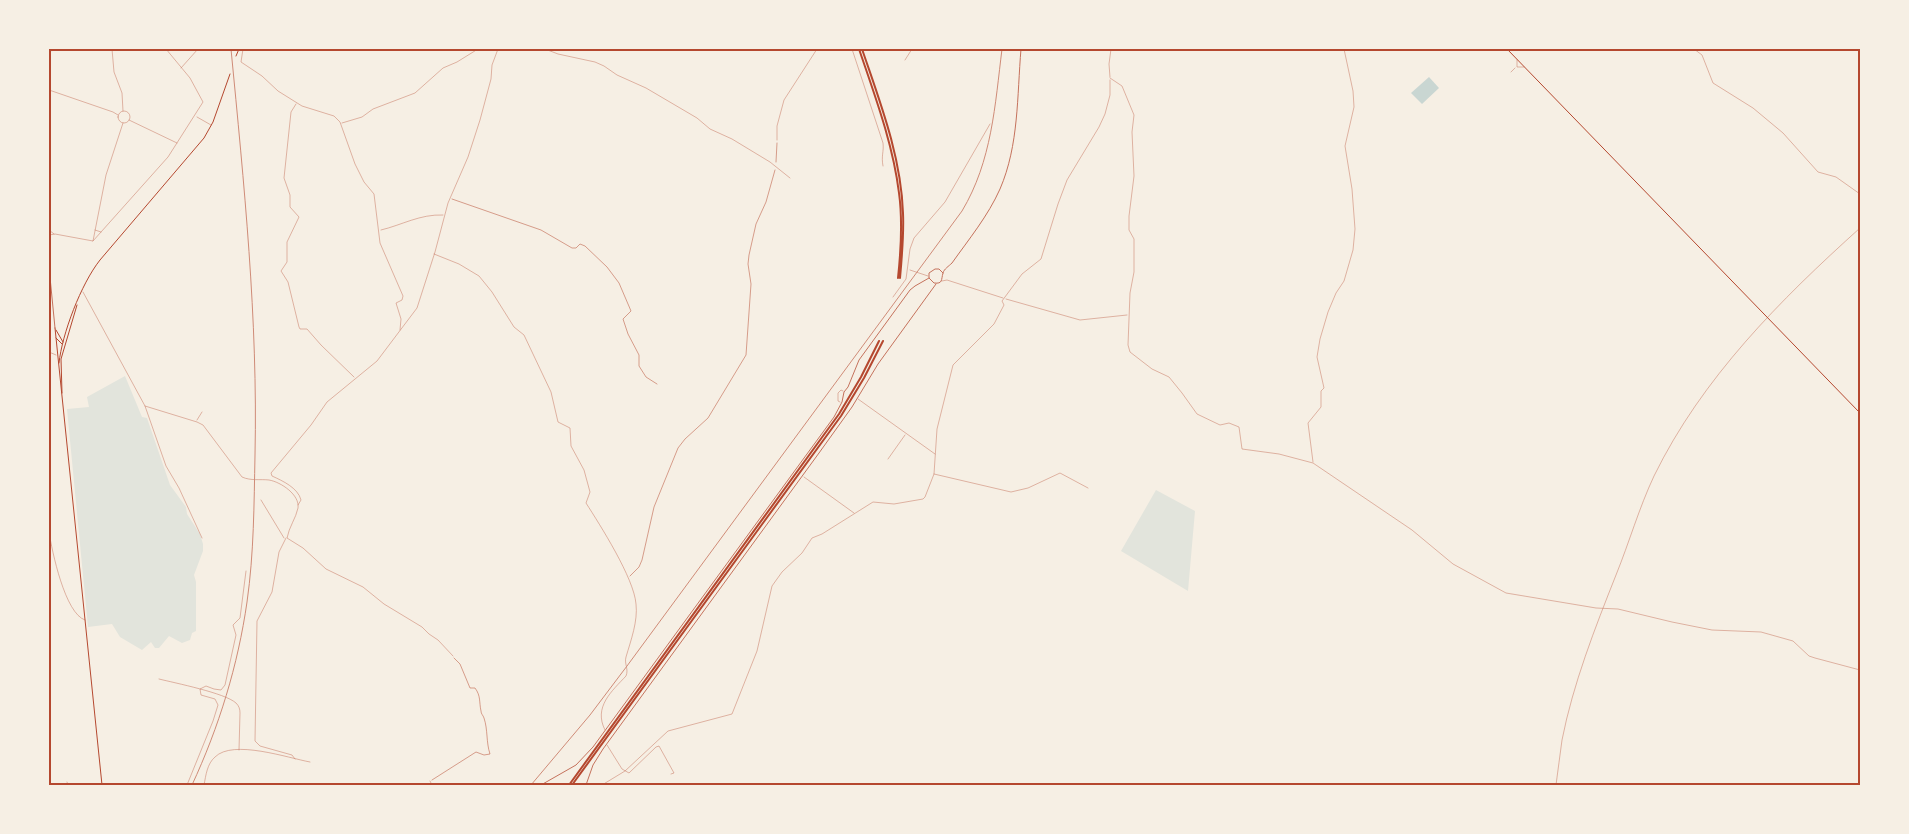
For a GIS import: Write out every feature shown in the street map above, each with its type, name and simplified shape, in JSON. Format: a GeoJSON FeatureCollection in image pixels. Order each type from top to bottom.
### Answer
{"type":"FeatureCollection","features":[{"type":"Feature","properties":{"kind":"highway"},"geometry":{"type":"LineString","coordinates":[[861,49],[887,124],[899,173],[904,228],[899,278]]}},
{"type":"Feature","properties":{"kind":"highway"},"geometry":{"type":"LineString","coordinates":[[572,785],[839,414],[861,377],[879,340]]}},
{"type":"Feature","properties":{"kind":"highway"},"geometry":{"type":"LineString","coordinates":[[572,785],[841,416],[864,378],[883,341]]}},
{"type":"Feature","properties":{"kind":"main road"},"geometry":{"type":"LineString","coordinates":[[236,56],[239,49]]}},
{"type":"Feature","properties":{"kind":"main road"},"geometry":{"type":"LineString","coordinates":[[1506,49],[1860,413]]}},
{"type":"Feature","properties":{"kind":"main road"},"geometry":{"type":"LineString","coordinates":[[60,369],[67,332],[82,291],[94,267],[190,156],[212,125],[230,74]]}},
{"type":"Feature","properties":{"kind":"main road"},"geometry":{"type":"LineString","coordinates":[[60,369],[64,343],[78,302]]}},
{"type":"Feature","properties":{"kind":"main road"},"geometry":{"type":"LineString","coordinates":[[55,328],[64,343]]}},
{"type":"Feature","properties":{"kind":"main road"},"geometry":{"type":"LineString","coordinates":[[55,328],[102,785]]}},
{"type":"Feature","properties":{"kind":"main road"},"geometry":{"type":"LineString","coordinates":[[57,333],[62,336],[67,332]]}},
{"type":"Feature","properties":{"kind":"main road"},"geometry":{"type":"LineString","coordinates":[[56,338],[60,343],[64,343]]}},
{"type":"Feature","properties":{"kind":"street"},"geometry":{"type":"LineString","coordinates":[[49,51],[66,49]]}},
{"type":"Feature","properties":{"kind":"street"},"geometry":{"type":"LineString","coordinates":[[112,49],[114,72],[122,94],[123,111]]}},
{"type":"Feature","properties":{"kind":"street"},"geometry":{"type":"LineString","coordinates":[[93,241],[178,144],[203,102],[192,81],[166,49]]}},
{"type":"Feature","properties":{"kind":"street"},"geometry":{"type":"LineString","coordinates":[[181,68],[198,49]]}},
{"type":"Feature","properties":{"kind":"street"},"geometry":{"type":"LineString","coordinates":[[244,49],[241,62],[262,76],[278,91],[302,106],[334,116],[340,123],[355,164],[364,182],[375,196],[383,250],[403,300],[396,304],[400,319],[399,332]]}},
{"type":"Feature","properties":{"kind":"street"},"geometry":{"type":"LineString","coordinates":[[340,123],[362,117],[373,109],[415,93],[444,68],[478,49]]}},
{"type":"Feature","properties":{"kind":"street"},"geometry":{"type":"LineString","coordinates":[[295,759],[292,755],[260,746],[255,741],[257,621],[273,590],[279,552],[301,500],[299,495],[286,483],[272,476],[271,473],[311,425],[327,402],[374,364],[418,305],[450,198],[468,157],[480,120],[491,79],[492,65],[498,49]]}},
{"type":"Feature","properties":{"kind":"street"},"geometry":{"type":"LineString","coordinates":[[545,49],[604,66],[617,75],[655,93],[697,118],[710,129],[732,139],[790,178]]}},
{"type":"Feature","properties":{"kind":"street"},"geometry":{"type":"LineString","coordinates":[[777,140],[777,126],[784,100],[817,49]]}},
{"type":"Feature","properties":{"kind":"street"},"geometry":{"type":"LineString","coordinates":[[852,49],[883,142],[884,149],[881,156],[883,166]]}},
{"type":"Feature","properties":{"kind":"street"},"geometry":{"type":"LineString","coordinates":[[905,60],[912,49]]}},
{"type":"Feature","properties":{"kind":"street"},"geometry":{"type":"LineString","coordinates":[[943,273],[991,206],[1009,165],[1014,137],[1021,49]]}},
{"type":"Feature","properties":{"kind":"street"},"geometry":{"type":"LineString","coordinates":[[602,785],[625,771],[668,731],[732,714],[757,651],[772,586],[782,572],[802,553],[812,538],[822,534],[873,502],[894,504],[923,499],[934,474],[937,429],[953,365],[994,324],[1004,305],[1002,301],[1022,274],[1041,259],[1067,180],[1105,114],[1111,88],[1108,64],[1111,49]]}},
{"type":"Feature","properties":{"kind":"street"},"geometry":{"type":"LineString","coordinates":[[1313,463],[1308,423],[1321,407],[1321,391],[1324,388],[1318,357],[1320,339],[1328,312],[1344,280],[1355,229],[1352,189],[1345,146],[1354,107],[1353,91],[1344,49]]}},
{"type":"Feature","properties":{"kind":"street"},"geometry":{"type":"LineString","coordinates":[[1694,49],[1702,55],[1713,83],[1753,108],[1783,133],[1818,172],[1836,178],[1860,194]]}},
{"type":"Feature","properties":{"kind":"street"},"geometry":{"type":"LineString","coordinates":[[1516,59],[1517,67]]}},
{"type":"Feature","properties":{"kind":"street"},"geometry":{"type":"LineString","coordinates":[[1511,72],[1517,67],[1524,67]]}},
{"type":"Feature","properties":{"kind":"street"},"geometry":{"type":"LineString","coordinates":[[1110,78],[1122,86],[1134,114],[1132,132],[1134,176],[1129,216],[1129,230],[1134,238],[1134,272],[1130,293],[1128,345],[1130,352],[1152,369],[1169,377],[1195,412],[1220,425],[1239,426],[1242,448],[1279,454],[1313,463],[1412,530],[1453,564],[1506,593],[1618,609],[1712,630],[1761,632],[1793,641],[1809,656],[1824,662],[1860,670]]}},
{"type":"Feature","properties":{"kind":"street"},"geometry":{"type":"LineString","coordinates":[[49,90],[118,115]]}},
{"type":"Feature","properties":{"kind":"street"},"geometry":{"type":"LineString","coordinates":[[297,103],[291,112],[284,178],[290,195],[290,207],[299,219],[288,240],[286,265],[281,271],[288,282],[300,329],[307,330],[321,346],[356,378]]}},
{"type":"Feature","properties":{"kind":"street"},"geometry":{"type":"LineString","coordinates":[[118,115],[123,111]]}},
{"type":"Feature","properties":{"kind":"street"},"geometry":{"type":"LineString","coordinates":[[123,111],[128,113],[130,120],[178,144]]}},
{"type":"Feature","properties":{"kind":"street"},"geometry":{"type":"LineString","coordinates":[[118,115],[119,121],[123,123]]}},
{"type":"Feature","properties":{"kind":"street"},"geometry":{"type":"LineString","coordinates":[[196,116],[212,125]]}},
{"type":"Feature","properties":{"kind":"street"},"geometry":{"type":"LineString","coordinates":[[93,241],[106,175],[123,123],[130,120]]}},
{"type":"Feature","properties":{"kind":"street"},"geometry":{"type":"LineString","coordinates":[[893,297],[906,278],[910,249],[914,238],[945,202],[990,124]]}},
{"type":"Feature","properties":{"kind":"street"},"geometry":{"type":"LineString","coordinates":[[379,230],[427,216],[444,216]]}},
{"type":"Feature","properties":{"kind":"street"},"geometry":{"type":"LineString","coordinates":[[1556,785],[1562,740],[1576,686],[1647,492],[1665,455],[1689,416],[1738,348],[1809,274],[1860,228]]}},
{"type":"Feature","properties":{"kind":"street"},"geometry":{"type":"LineString","coordinates":[[95,230],[99,233],[102,232]]}},
{"type":"Feature","properties":{"kind":"street"},"geometry":{"type":"LineString","coordinates":[[50,233],[93,241]]}},
{"type":"Feature","properties":{"kind":"street"},"geometry":{"type":"LineString","coordinates":[[434,254],[459,264],[479,276],[492,292],[514,327],[524,335],[550,392],[558,422],[570,428],[570,444],[586,474],[590,492],[586,503],[600,524],[628,579],[636,602],[634,628],[625,660],[628,671],[626,676],[605,700],[603,723],[605,730]]}},
{"type":"Feature","properties":{"kind":"street"},"geometry":{"type":"LineString","coordinates":[[49,266],[55,328]]}},
{"type":"Feature","properties":{"kind":"street"},"geometry":{"type":"LineString","coordinates":[[908,270],[926,274],[934,269],[946,269]]}},
{"type":"Feature","properties":{"kind":"street"},"geometry":{"type":"LineString","coordinates":[[941,270],[947,280],[1080,320],[1129,315]]}},
{"type":"Feature","properties":{"kind":"street"},"geometry":{"type":"LineString","coordinates":[[929,273],[929,278]]}},
{"type":"Feature","properties":{"kind":"street"},"geometry":{"type":"LineString","coordinates":[[926,274],[936,284]]}},
{"type":"Feature","properties":{"kind":"street"},"geometry":{"type":"LineString","coordinates":[[942,281],[944,277]]}},
{"type":"Feature","properties":{"kind":"street"},"geometry":{"type":"LineString","coordinates":[[541,785],[576,765],[588,754],[823,432],[842,402],[844,392],[864,353],[910,290],[929,278]]}},
{"type":"Feature","properties":{"kind":"street"},"geometry":{"type":"LineString","coordinates":[[586,785],[593,765],[607,743],[802,476],[857,398],[878,364],[932,289],[936,284],[947,280]]}},
{"type":"Feature","properties":{"kind":"street"},"geometry":{"type":"LineString","coordinates":[[932,282],[932,289]]}},
{"type":"Feature","properties":{"kind":"street"},"geometry":{"type":"LineString","coordinates":[[82,291],[145,406],[166,466],[179,488],[202,538]]}},
{"type":"Feature","properties":{"kind":"street"},"geometry":{"type":"LineString","coordinates":[[49,352],[58,356]]}},
{"type":"Feature","properties":{"kind":"street"},"geometry":{"type":"LineString","coordinates":[[842,402],[838,401],[838,393],[841,390],[844,392]]}},
{"type":"Feature","properties":{"kind":"street"},"geometry":{"type":"LineString","coordinates":[[857,398],[936,455]]}},
{"type":"Feature","properties":{"kind":"street"},"geometry":{"type":"LineString","coordinates":[[145,406],[197,422],[206,428],[242,477],[276,482],[294,495],[298,505]]}},
{"type":"Feature","properties":{"kind":"street"},"geometry":{"type":"LineString","coordinates":[[197,422],[202,412]]}},
{"type":"Feature","properties":{"kind":"street"},"geometry":{"type":"LineString","coordinates":[[888,459],[906,434]]}},
{"type":"Feature","properties":{"kind":"street"},"geometry":{"type":"LineString","coordinates":[[934,474],[1011,492],[1028,488],[1060,474],[1088,488]]}},
{"type":"Feature","properties":{"kind":"street"},"geometry":{"type":"LineString","coordinates":[[802,476],[855,514]]}},
{"type":"Feature","properties":{"kind":"street"},"geometry":{"type":"LineString","coordinates":[[261,500],[285,539]]}},
{"type":"Feature","properties":{"kind":"street"},"geometry":{"type":"LineString","coordinates":[[49,532],[63,588],[77,615],[85,620]]}},
{"type":"Feature","properties":{"kind":"street"},"geometry":{"type":"LineString","coordinates":[[287,536],[326,569],[363,587],[384,604],[422,627],[453,656]]}},
{"type":"Feature","properties":{"kind":"street"},"geometry":{"type":"LineString","coordinates":[[200,690],[206,686],[221,690],[225,685],[236,635],[232,625],[240,618],[246,571]]}},
{"type":"Feature","properties":{"kind":"street"},"geometry":{"type":"LineString","coordinates":[[159,679],[232,700],[240,709],[238,750]]}},
{"type":"Feature","properties":{"kind":"street"},"geometry":{"type":"LineString","coordinates":[[187,785],[210,730],[218,705],[214,699],[201,695],[200,690]]}},
{"type":"Feature","properties":{"kind":"street"},"geometry":{"type":"LineString","coordinates":[[603,723],[608,726]]}},
{"type":"Feature","properties":{"kind":"street"},"geometry":{"type":"LineString","coordinates":[[607,743],[625,771],[630,773],[659,746],[674,773],[671,774]]}},
{"type":"Feature","properties":{"kind":"street"},"geometry":{"type":"LineString","coordinates":[[603,749],[610,750]]}},
{"type":"Feature","properties":{"kind":"street"},"geometry":{"type":"LineString","coordinates":[[204,785],[210,764],[215,757],[224,751],[255,751],[310,762]]}},
{"type":"Feature","properties":{"kind":"street"},"geometry":{"type":"LineString","coordinates":[[430,781],[432,785]]}},
{"type":"Feature","properties":{"kind":"path"},"geometry":{"type":"LineString","coordinates":[[628,579],[638,568],[642,560],[654,507],[678,448],[708,418],[746,355],[751,289],[748,264],[749,255],[756,224],[766,202],[776,167],[777,140]]}},
{"type":"Feature","properties":{"kind":"path"},"geometry":{"type":"LineString","coordinates":[[450,198],[541,230],[572,248],[576,248],[580,244],[585,246],[607,267],[621,285],[631,311],[623,320],[639,355],[639,366],[646,377],[657,384]]}},
{"type":"Feature","properties":{"kind":"path"},"geometry":{"type":"LineString","coordinates":[[430,781],[476,752],[484,755],[490,754],[486,742],[488,736],[481,711],[480,697],[475,688],[470,688],[460,664],[453,656]]}},
{"type":"Feature","properties":{"kind":"shaded area"},"geometry":{"type":"Polygon","coordinates":[[[1429,77],[1439,88],[1422,104],[1411,93],[1429,77]]]}},
{"type":"Feature","properties":{"kind":"shaded area"},"geometry":{"type":"Polygon","coordinates":[[[125,376],[142,417],[147,418],[170,485],[186,507],[187,514],[200,534],[203,544],[203,551],[194,575],[196,582],[196,631],[192,633],[190,640],[182,643],[169,636],[159,648],[155,648],[151,642],[142,650],[120,637],[112,624],[88,627],[67,409],[89,407],[87,397],[125,376]]]}},
{"type":"Feature","properties":{"kind":"shaded area"},"geometry":{"type":"Polygon","coordinates":[[[1156,490],[1195,511],[1188,591],[1121,551],[1156,490]]]}},
{"type":"Feature","properties":{"kind":"railway"},"geometry":{"type":"LineString","coordinates":[[192,785],[211,741],[233,672],[247,602],[254,510],[255,404],[252,302],[241,150],[231,49]]}},
{"type":"Feature","properties":{"kind":"railway"},"geometry":{"type":"LineString","coordinates":[[531,785],[590,715],[627,666],[962,211],[972,192],[986,153],[991,132],[1002,49]]}}]}
